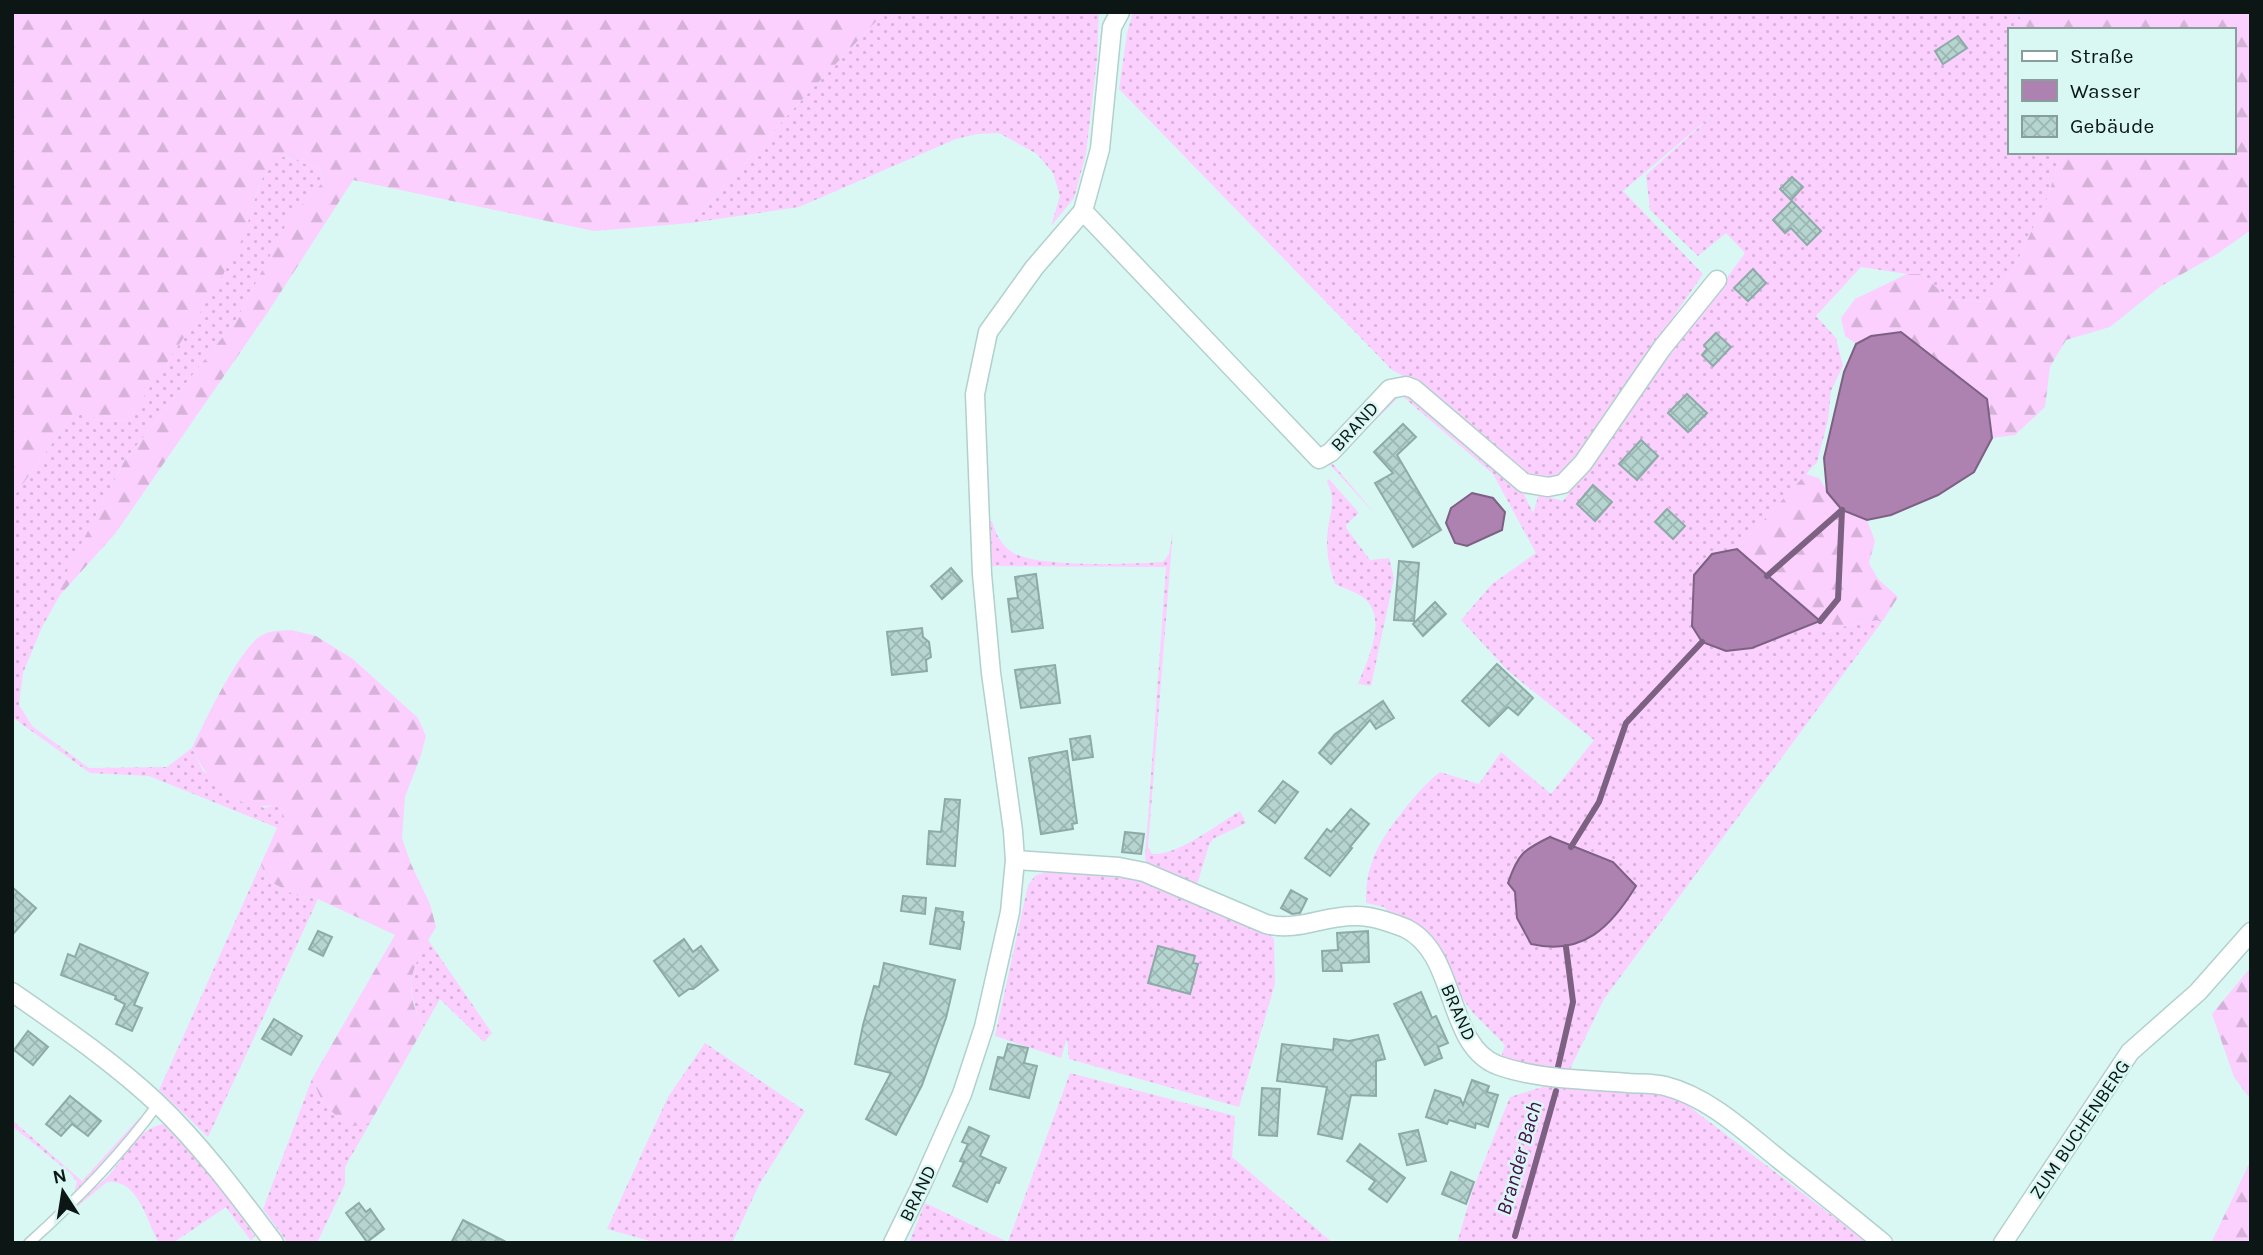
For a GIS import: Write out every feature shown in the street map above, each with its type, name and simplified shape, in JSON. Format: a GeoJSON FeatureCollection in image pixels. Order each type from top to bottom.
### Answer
{"type":"FeatureCollection","features":[{"type":"Feature","properties":{"kind":"street","name":"BRAND"},"geometry":{"type":"LineString","coordinates":[[893,1243],[962,1094],[984,1027],[1010,912],[1013,831],[991,673],[983,586],[975,394],[988,332],[1034,268],[1083,211],[1100,149],[1116,20]]}},
{"type":"Feature","properties":{"kind":"street","name":"BRAND"},"geometry":{"type":"LineString","coordinates":[[1083,211],[1319,459],[1331,452],[1390,389],[1406,386],[1415,389],[1524,483],[1536,486],[1563,484],[1583,463],[1662,348],[1717,280]]}},
{"type":"Feature","properties":{"kind":"street","name":"BRAND"},"geometry":{"type":"LineString","coordinates":[[1014,860],[1119,867],[1144,872],[1278,927],[1292,927],[1357,915],[1405,928],[1419,936],[1430,950],[1440,966],[1464,1029],[1474,1047],[1494,1064],[1558,1078],[1663,1086],[1687,1093],[1721,1113],[1883,1243]]}},
{"type":"Feature","properties":{"kind":"street","name":"ZUM BUCHENBERG"},"geometry":{"type":"LineString","coordinates":[[2003,1243],[2130,1052],[2198,992],[2251,932]]}},
{"type":"Feature","properties":{"kind":"street"},"geometry":{"type":"LineString","coordinates":[[12,992],[78,1038],[158,1104],[218,1170],[274,1243]]}},
{"type":"Feature","properties":{"kind":"lane"},"geometry":{"type":"LineString","coordinates":[[29,1243],[80,1197],[158,1104]]}},
{"type":"Feature","properties":{"kind":"green space"},"geometry":{"type":"Polygon","coordinates":[[[12,12],[885,12],[691,223],[594,231],[353,180],[268,312],[115,534],[60,595],[54,596],[125,460],[237,319],[289,219],[324,181],[321,169],[282,156],[272,164],[260,184],[246,230],[229,264],[202,310],[129,419],[103,422],[85,413],[72,416],[12,499],[12,12]]]}},
{"type":"Feature","properties":{"kind":"green space"},"geometry":{"type":"Polygon","coordinates":[[[885,12],[1099,12],[1097,59],[1086,154],[1074,198],[1051,226],[1060,196],[1053,173],[1037,154],[999,133],[956,139],[799,207],[691,223],[798,104],[885,12]]]}},
{"type":"Feature","properties":{"kind":"green space"},"geometry":{"type":"Polygon","coordinates":[[[1133,12],[2016,12],[2028,28],[2008,28],[2008,154],[2060,154],[2048,197],[2010,276],[1986,302],[1949,299],[1922,274],[1861,267],[1816,316],[1836,338],[1843,366],[1831,391],[1828,420],[1817,462],[1737,549],[1712,554],[1752,648],[1805,626],[1827,633],[1848,625],[1884,619],[1604,999],[1570,1069],[1535,1068],[1501,1058],[1505,1045],[1473,1013],[1456,989],[1384,907],[1366,903],[1368,875],[1384,837],[1402,812],[1440,772],[1479,784],[1501,752],[1551,794],[1594,740],[1508,671],[1461,620],[1492,584],[1536,553],[1493,474],[1401,395],[1332,463],[1377,516],[1329,464],[1390,398],[1407,392],[1522,490],[1533,513],[1539,494],[1563,501],[1745,253],[1726,233],[1698,256],[1650,210],[1646,175],[1716,112],[1623,191],[1703,274],[1562,479],[1537,483],[1421,386],[1392,370],[1119,89],[1127,33],[1133,12]],[[1550,837],[1515,892],[1517,918],[1543,947],[1575,943],[1588,938],[1609,923],[1636,886],[1550,837]]]}},
{"type":"Feature","properties":{"kind":"green space"},"geometry":{"type":"Polygon","coordinates":[[[2016,12],[2251,12],[2251,230],[2214,256],[2161,286],[2110,327],[2066,340],[2050,367],[2045,407],[2015,435],[1992,438],[1987,399],[1871,336],[1856,344],[1845,336],[1841,318],[1855,299],[1907,274],[1922,274],[1949,299],[1986,302],[2010,276],[2048,197],[2060,154],[2235,154],[2235,28],[2028,28],[2016,12]]]}},
{"type":"Feature","properties":{"kind":"green space"},"geometry":{"type":"Polygon","coordinates":[[[281,156],[321,169],[324,181],[289,220],[237,319],[125,460],[55,595],[60,595],[42,627],[23,673],[19,705],[32,726],[89,768],[167,767],[192,748],[203,771],[264,808],[277,804],[284,812],[278,828],[149,776],[90,773],[12,717],[12,499],[72,416],[85,412],[103,422],[129,419],[212,292],[242,239],[260,183],[270,164],[281,156]]]}},
{"type":"Feature","properties":{"kind":"green space"},"geometry":{"type":"Polygon","coordinates":[[[1806,474],[1819,478],[1838,504],[1867,520],[1875,541],[1869,563],[1878,579],[1898,597],[1884,619],[1848,625],[1827,633],[1805,626],[1819,620],[1737,549],[1806,474]]]}},
{"type":"Feature","properties":{"kind":"green space"},"geometry":{"type":"Polygon","coordinates":[[[1329,479],[1359,513],[1346,525],[1347,529],[1370,560],[1389,558],[1394,578],[1371,686],[1358,684],[1374,641],[1375,618],[1372,607],[1365,599],[1335,584],[1333,578],[1327,543],[1332,505],[1327,481],[1329,479]]]}},
{"type":"Feature","properties":{"kind":"green space"},"geometry":{"type":"Polygon","coordinates":[[[985,521],[992,521],[1004,546],[1012,552],[1041,561],[1062,563],[1163,562],[1169,554],[1173,530],[1148,847],[1152,854],[1173,850],[1240,811],[1246,823],[1213,839],[1197,885],[1201,888],[1147,865],[1145,858],[1166,567],[988,566],[985,521]]]}},
{"type":"Feature","properties":{"kind":"green space"},"geometry":{"type":"Polygon","coordinates":[[[291,630],[316,636],[353,659],[418,718],[426,736],[405,797],[402,838],[430,904],[436,927],[412,975],[412,998],[424,1027],[370,1123],[348,1127],[323,1103],[312,1079],[395,935],[318,899],[295,895],[267,880],[261,864],[284,812],[277,804],[249,805],[237,800],[215,783],[192,748],[234,668],[255,641],[264,634],[291,630]]]}},
{"type":"Feature","properties":{"kind":"green space"},"geometry":{"type":"Polygon","coordinates":[[[261,864],[267,880],[295,895],[318,899],[208,1137],[159,1090],[261,864]]]}},
{"type":"Feature","properties":{"kind":"green space"},"geometry":{"type":"Polygon","coordinates":[[[1051,871],[1154,881],[1269,933],[1274,939],[1275,984],[1239,1107],[1069,1059],[1067,1038],[1061,1058],[995,1036],[1028,885],[1036,875],[1051,871]]]}},
{"type":"Feature","properties":{"kind":"green space"},"geometry":{"type":"Polygon","coordinates":[[[428,940],[492,1033],[484,1042],[440,999],[424,1027],[414,1005],[411,983],[416,961],[428,940]]]}},
{"type":"Feature","properties":{"kind":"green space"},"geometry":{"type":"Polygon","coordinates":[[[2251,967],[2251,1100],[2234,1077],[2212,1014],[2251,967]]]}},
{"type":"Feature","properties":{"kind":"green space"},"geometry":{"type":"Polygon","coordinates":[[[705,1043],[805,1111],[759,1185],[732,1243],[657,1243],[607,1229],[668,1097],[705,1043]]]}},
{"type":"Feature","properties":{"kind":"green space"},"geometry":{"type":"Polygon","coordinates":[[[1070,1073],[1235,1116],[1232,1157],[1333,1243],[909,1243],[925,1203],[1008,1242],[1070,1073]]]}},
{"type":"Feature","properties":{"kind":"green space"},"geometry":{"type":"Polygon","coordinates":[[[312,1079],[323,1103],[348,1126],[370,1123],[345,1167],[345,1184],[317,1243],[288,1243],[263,1209],[312,1079]]]}},
{"type":"Feature","properties":{"kind":"green space"},"geometry":{"type":"Polygon","coordinates":[[[1565,1080],[1652,1090],[1686,1104],[1868,1243],[1457,1243],[1473,1189],[1510,1097],[1565,1080]]]}},
{"type":"Feature","properties":{"kind":"green space"},"geometry":{"type":"Polygon","coordinates":[[[140,1117],[139,1125],[63,1206],[74,1192],[77,1182],[70,1173],[12,1126],[12,1120],[82,1181],[140,1117]]]}},
{"type":"Feature","properties":{"kind":"green space"},"geometry":{"type":"Polygon","coordinates":[[[163,1124],[186,1143],[212,1175],[255,1236],[251,1241],[226,1207],[173,1243],[159,1243],[134,1194],[118,1183],[107,1182],[33,1243],[113,1171],[137,1139],[153,1127],[163,1124]]]}},
{"type":"Feature","properties":{"kind":"green space"},"geometry":{"type":"Polygon","coordinates":[[[2251,1160],[2251,1243],[2211,1243],[2251,1160]]]}},
{"type":"Feature","properties":{"kind":"water"},"geometry":{"type":"Polygon","coordinates":[[[1901,332],[1987,399],[1992,438],[1974,472],[1938,495],[1891,515],[1867,520],[1842,510],[1827,492],[1824,458],[1844,372],[1856,344],[1871,336],[1901,332]]]}},
{"type":"Feature","properties":{"kind":"water"},"geometry":{"type":"Polygon","coordinates":[[[1472,493],[1493,498],[1505,512],[1502,530],[1467,546],[1455,543],[1446,523],[1451,508],[1472,493]]]}},
{"type":"Feature","properties":{"kind":"water"},"geometry":{"type":"Polygon","coordinates":[[[1737,549],[1820,621],[1752,648],[1726,651],[1702,642],[1692,626],[1694,575],[1712,554],[1737,549]]]}},
{"type":"Feature","properties":{"kind":"water"},"geometry":{"type":"Polygon","coordinates":[[[1550,837],[1613,862],[1636,886],[1606,926],[1580,942],[1566,946],[1531,944],[1517,918],[1515,892],[1508,883],[1523,854],[1550,837]]]}},
{"type":"Feature","properties":{"kind":"building"},"geometry":{"type":"Polygon","coordinates":[[[1958,36],[1967,48],[1943,64],[1935,51],[1958,36]]]}},
{"type":"Feature","properties":{"kind":"building"},"geometry":{"type":"Polygon","coordinates":[[[1792,177],[1803,187],[1791,200],[1780,189],[1792,177]]]}},
{"type":"Feature","properties":{"kind":"building"},"geometry":{"type":"Polygon","coordinates":[[[1792,201],[1821,231],[1807,245],[1791,228],[1785,233],[1773,220],[1792,201]]]}},
{"type":"Feature","properties":{"kind":"building"},"geometry":{"type":"Polygon","coordinates":[[[1753,269],[1766,283],[1748,301],[1734,288],[1753,269]]]}},
{"type":"Feature","properties":{"kind":"building"},"geometry":{"type":"Polygon","coordinates":[[[1716,333],[1731,347],[1713,366],[1702,355],[1707,349],[1704,345],[1716,333]]]}},
{"type":"Feature","properties":{"kind":"building"},"geometry":{"type":"Polygon","coordinates":[[[1687,394],[1707,413],[1688,432],[1668,413],[1687,394]]]}},
{"type":"Feature","properties":{"kind":"building"},"geometry":{"type":"Polygon","coordinates":[[[1403,424],[1416,437],[1397,455],[1441,530],[1413,547],[1375,483],[1393,473],[1374,452],[1403,424]]]}},
{"type":"Feature","properties":{"kind":"building"},"geometry":{"type":"Polygon","coordinates":[[[1641,440],[1658,456],[1637,480],[1619,464],[1641,440]]]}},
{"type":"Feature","properties":{"kind":"building"},"geometry":{"type":"Polygon","coordinates":[[[1593,485],[1612,502],[1595,521],[1577,504],[1593,485]]]}},
{"type":"Feature","properties":{"kind":"building"},"geometry":{"type":"Polygon","coordinates":[[[1667,509],[1685,526],[1673,539],[1655,522],[1667,509]]]}},
{"type":"Feature","properties":{"kind":"building"},"geometry":{"type":"Polygon","coordinates":[[[1399,561],[1419,563],[1414,621],[1394,620],[1399,561]]]}},
{"type":"Feature","properties":{"kind":"building"},"geometry":{"type":"Polygon","coordinates":[[[951,568],[962,581],[942,599],[931,586],[951,568]]]}},
{"type":"Feature","properties":{"kind":"building"},"geometry":{"type":"Polygon","coordinates":[[[1036,574],[1043,628],[1012,632],[1008,599],[1018,598],[1015,577],[1036,574]]]}},
{"type":"Feature","properties":{"kind":"building"},"geometry":{"type":"Polygon","coordinates":[[[1435,602],[1446,614],[1423,636],[1413,624],[1435,602]]]}},
{"type":"Feature","properties":{"kind":"building"},"geometry":{"type":"Polygon","coordinates":[[[922,628],[923,637],[929,642],[931,657],[926,660],[927,671],[892,675],[887,632],[922,628]]]}},
{"type":"Feature","properties":{"kind":"building"},"geometry":{"type":"Polygon","coordinates":[[[1497,664],[1533,698],[1518,715],[1508,707],[1489,726],[1462,701],[1497,664]]]}},
{"type":"Feature","properties":{"kind":"building"},"geometry":{"type":"Polygon","coordinates":[[[1055,665],[1060,703],[1021,708],[1015,670],[1055,665]]]}},
{"type":"Feature","properties":{"kind":"building"},"geometry":{"type":"Polygon","coordinates":[[[1383,701],[1394,718],[1376,729],[1370,720],[1331,764],[1319,753],[1335,734],[1383,701]]]}},
{"type":"Feature","properties":{"kind":"building"},"geometry":{"type":"Polygon","coordinates":[[[1090,736],[1093,757],[1073,760],[1070,739],[1090,736]]]}},
{"type":"Feature","properties":{"kind":"building"},"geometry":{"type":"Polygon","coordinates":[[[1067,751],[1077,823],[1072,824],[1073,829],[1041,834],[1029,758],[1067,751]]]}},
{"type":"Feature","properties":{"kind":"building"},"geometry":{"type":"Polygon","coordinates":[[[1283,781],[1298,792],[1275,823],[1259,811],[1283,781]]]}},
{"type":"Feature","properties":{"kind":"building"},"geometry":{"type":"Polygon","coordinates":[[[945,799],[960,800],[955,866],[927,864],[929,831],[941,832],[945,799]]]}},
{"type":"Feature","properties":{"kind":"building"},"geometry":{"type":"Polygon","coordinates":[[[1351,809],[1369,824],[1330,876],[1305,858],[1327,829],[1331,832],[1351,809]]]}},
{"type":"Feature","properties":{"kind":"building"},"geometry":{"type":"Polygon","coordinates":[[[1125,832],[1144,834],[1141,854],[1122,852],[1125,832]]]}},
{"type":"Feature","properties":{"kind":"building"},"geometry":{"type":"Polygon","coordinates":[[[12,887],[36,908],[12,935],[12,887]]]}},
{"type":"Feature","properties":{"kind":"building"},"geometry":{"type":"Polygon","coordinates":[[[1291,890],[1307,899],[1300,913],[1292,914],[1281,908],[1291,890]]]}},
{"type":"Feature","properties":{"kind":"building"},"geometry":{"type":"Polygon","coordinates":[[[903,896],[926,898],[925,914],[901,911],[903,896]]]}},
{"type":"Feature","properties":{"kind":"building"},"geometry":{"type":"Polygon","coordinates":[[[936,908],[963,912],[960,949],[930,944],[936,908]]]}},
{"type":"Feature","properties":{"kind":"building"},"geometry":{"type":"Polygon","coordinates":[[[318,931],[332,937],[323,956],[309,949],[318,931]]]}},
{"type":"Feature","properties":{"kind":"building"},"geometry":{"type":"Polygon","coordinates":[[[1368,931],[1369,962],[1341,963],[1342,971],[1323,971],[1322,951],[1338,950],[1337,933],[1368,931]]]}},
{"type":"Feature","properties":{"kind":"building"},"geometry":{"type":"Polygon","coordinates":[[[684,939],[693,952],[701,946],[718,970],[679,996],[654,961],[684,939]]]}},
{"type":"Feature","properties":{"kind":"building"},"geometry":{"type":"Polygon","coordinates":[[[80,944],[148,973],[134,1005],[142,1008],[132,1031],[116,1024],[125,1004],[115,999],[116,996],[61,975],[68,954],[75,957],[80,944]]]}},
{"type":"Feature","properties":{"kind":"building"},"geometry":{"type":"Polygon","coordinates":[[[1158,946],[1195,956],[1193,963],[1198,964],[1190,994],[1148,983],[1158,946]]]}},
{"type":"Feature","properties":{"kind":"building"},"geometry":{"type":"Polygon","coordinates":[[[884,963],[955,980],[946,1018],[922,1085],[896,1135],[866,1119],[891,1073],[855,1064],[874,986],[879,987],[884,963]]]}},
{"type":"Feature","properties":{"kind":"building"},"geometry":{"type":"Polygon","coordinates":[[[1421,992],[1432,1018],[1436,1016],[1448,1043],[1438,1047],[1442,1058],[1425,1065],[1394,1004],[1421,992]]]}},
{"type":"Feature","properties":{"kind":"building"},"geometry":{"type":"Polygon","coordinates":[[[274,1019],[302,1036],[291,1055],[262,1039],[274,1019]]]}},
{"type":"Feature","properties":{"kind":"building"},"geometry":{"type":"Polygon","coordinates":[[[28,1031],[48,1047],[33,1065],[14,1050],[28,1031]]]}},
{"type":"Feature","properties":{"kind":"building"},"geometry":{"type":"Polygon","coordinates":[[[1378,1035],[1385,1059],[1376,1061],[1376,1096],[1351,1095],[1342,1139],[1318,1134],[1327,1087],[1277,1081],[1282,1044],[1333,1050],[1334,1039],[1349,1041],[1378,1035]]]}},
{"type":"Feature","properties":{"kind":"building"},"geometry":{"type":"Polygon","coordinates":[[[1008,1044],[1028,1048],[1024,1063],[1037,1066],[1029,1098],[990,1089],[998,1057],[1004,1058],[1008,1044]]]}},
{"type":"Feature","properties":{"kind":"building"},"geometry":{"type":"Polygon","coordinates":[[[1472,1080],[1489,1086],[1487,1092],[1498,1095],[1488,1127],[1476,1123],[1475,1128],[1449,1120],[1447,1124],[1426,1117],[1435,1090],[1460,1098],[1463,1105],[1472,1080]]]}},
{"type":"Feature","properties":{"kind":"building"},"geometry":{"type":"Polygon","coordinates":[[[1262,1088],[1280,1089],[1277,1136],[1259,1135],[1262,1088]]]}},
{"type":"Feature","properties":{"kind":"building"},"geometry":{"type":"Polygon","coordinates":[[[70,1096],[101,1121],[88,1136],[72,1124],[61,1136],[46,1124],[70,1096]]]}},
{"type":"Feature","properties":{"kind":"building"},"geometry":{"type":"Polygon","coordinates":[[[969,1127],[989,1136],[980,1156],[1006,1168],[987,1202],[953,1186],[964,1162],[960,1161],[968,1144],[962,1142],[969,1127]]]}},
{"type":"Feature","properties":{"kind":"building"},"geometry":{"type":"Polygon","coordinates":[[[1418,1130],[1426,1161],[1407,1165],[1399,1134],[1418,1130]]]}},
{"type":"Feature","properties":{"kind":"building"},"geometry":{"type":"Polygon","coordinates":[[[1360,1144],[1405,1178],[1387,1202],[1369,1189],[1375,1181],[1347,1161],[1360,1144]]]}},
{"type":"Feature","properties":{"kind":"building"},"geometry":{"type":"Polygon","coordinates":[[[1451,1172],[1474,1182],[1466,1204],[1442,1194],[1451,1172]]]}},
{"type":"Feature","properties":{"kind":"building"},"geometry":{"type":"Polygon","coordinates":[[[359,1203],[366,1212],[370,1209],[384,1229],[367,1242],[346,1213],[359,1203]]]}},
{"type":"Feature","properties":{"kind":"building"},"geometry":{"type":"Polygon","coordinates":[[[463,1220],[508,1243],[451,1243],[463,1220]]]}},
{"type":"Feature","properties":{"kind":"waterway","name":"Brander Bach"},"geometry":{"type":"LineString","coordinates":[[1767,576],[1842,510]]}},
{"type":"Feature","properties":{"kind":"waterway","name":"Brander Bach"},"geometry":{"type":"LineString","coordinates":[[1820,621],[1838,599],[1842,510]]}},
{"type":"Feature","properties":{"kind":"waterway","name":"Brander Bach"},"geometry":{"type":"LineString","coordinates":[[1571,847],[1599,802],[1626,723],[1702,642]]}},
{"type":"Feature","properties":{"kind":"waterway","name":"Brander Bach"},"geometry":{"type":"LineString","coordinates":[[1558,1067],[1573,1002],[1566,947]]}},
{"type":"Feature","properties":{"kind":"waterway","name":"Brander Bach"},"geometry":{"type":"LineString","coordinates":[[1515,1236],[1556,1091]]}}]}
